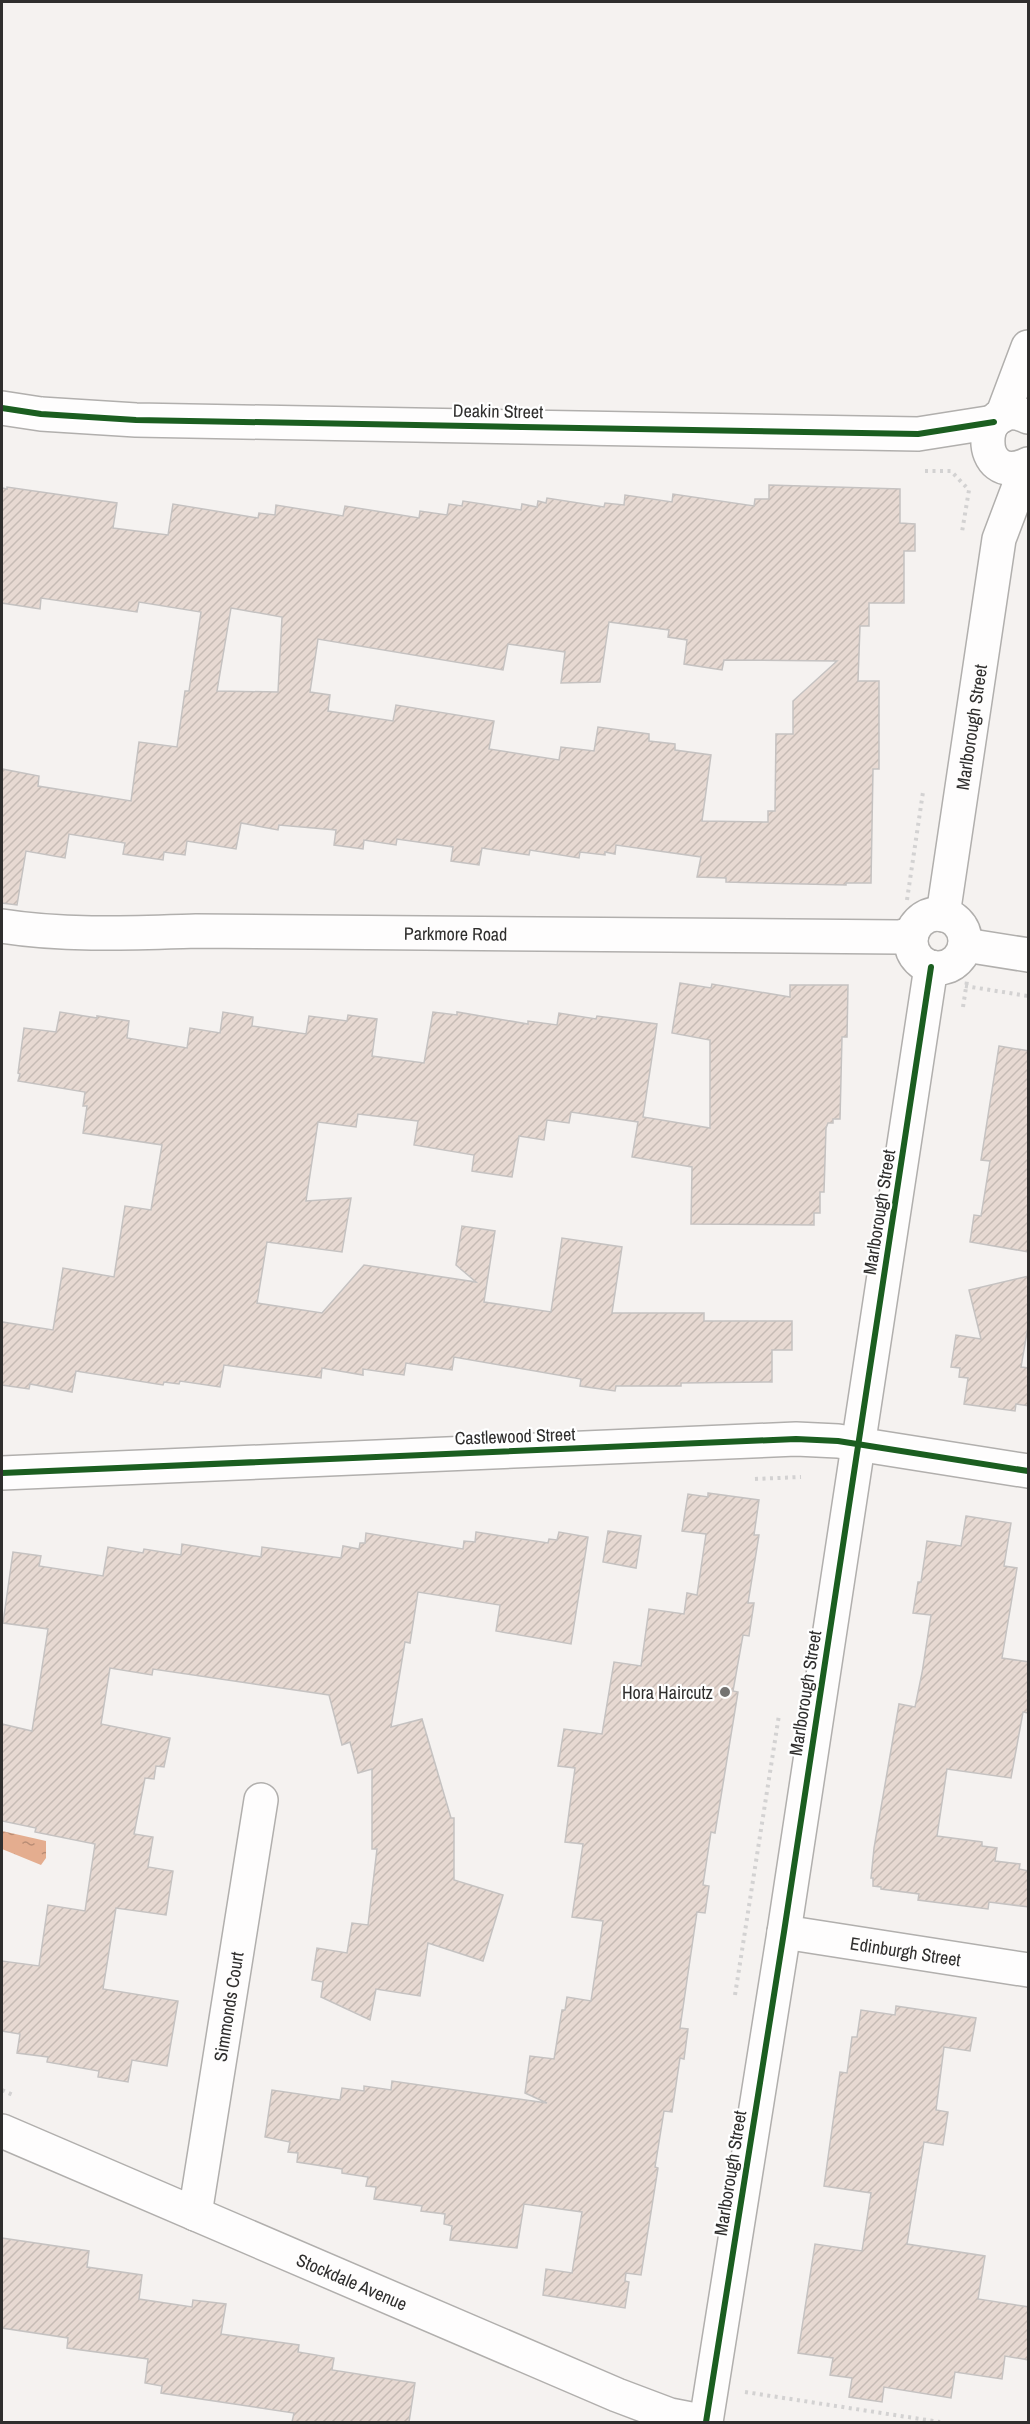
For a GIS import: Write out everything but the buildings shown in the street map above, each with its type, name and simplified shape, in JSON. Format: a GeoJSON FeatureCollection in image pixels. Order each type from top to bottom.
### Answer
{"type":"FeatureCollection","features":[{"type":"Feature","properties":{"kind":"street","name":"Marlborough Street"},"geometry":{"type":"LineString","coordinates":[[942,915],[999,539],[1002,433],[1029,347]]}},
{"type":"Feature","properties":{"kind":"street","name":"Deakin Street"},"geometry":{"type":"LineString","coordinates":[[2,408],[41,414],[136,420],[918,434],[1002,433],[1002,466],[1010,468],[1028,465]]}},
{"type":"Feature","properties":{"kind":"street","name":"Marlborough Street"},"geometry":{"type":"LineString","coordinates":[[999,539],[1028,465]]}},
{"type":"Feature","properties":{"kind":"street"},"geometry":{"type":"LineString","coordinates":[[942,915],[957,922],[962,929],[965,945],[956,961],[940,968],[931,967],[923,963],[913,951],[906,936],[927,917],[942,915]]}},
{"type":"Feature","properties":{"kind":"street","name":"Parkmore Road"},"geometry":{"type":"LineString","coordinates":[[2,926],[118,933],[196,931],[906,936]]}},
{"type":"Feature","properties":{"kind":"street"},"geometry":{"type":"LineString","coordinates":[[965,945],[1029,955]]}},
{"type":"Feature","properties":{"kind":"street","name":"Marlborough Street"},"geometry":{"type":"LineString","coordinates":[[706,2422],[784,1932],[931,967]]}},
{"type":"Feature","properties":{"kind":"street","name":"Castlewood Street"},"geometry":{"type":"LineString","coordinates":[[2,1473],[795,1439],[859,1444],[1029,1471]]}},
{"type":"Feature","properties":{"kind":"street","name":"Simmonds Court"},"geometry":{"type":"LineString","coordinates":[[195,2214],[261,1800]]}},
{"type":"Feature","properties":{"kind":"street","name":"Edinburgh Street"},"geometry":{"type":"LineString","coordinates":[[784,1932],[1029,1970]]}},
{"type":"Feature","properties":{"kind":"street","name":"Stockdale Avenue"},"geometry":{"type":"LineString","coordinates":[[2,2132],[617,2395],[670,2415],[706,2422]]}},
{"type":"Feature","properties":{"kind":"path"},"geometry":{"type":"LineString","coordinates":[[915,470],[951,471],[969,490],[962,537]]}},
{"type":"Feature","properties":{"kind":"path"},"geometry":{"type":"LineString","coordinates":[[906,936],[924,783]]}},
{"type":"Feature","properties":{"kind":"path"},"geometry":{"type":"LineString","coordinates":[[712,2387],[940,2422]]}},
{"type":"Feature","properties":{"kind":"water"},"geometry":{"type":"Polygon","coordinates":[[[2,1831],[46,1841],[46,1858],[41,1865],[2,1849],[2,1831]]]}},
{"type":"Feature","properties":{"kind":"cycle path"},"geometry":{"type":"LineString","coordinates":[[2,408],[41,414],[136,420],[918,434],[994,422]]}},
{"type":"Feature","properties":{"kind":"cycle path"},"geometry":{"type":"LineString","coordinates":[[706,2422],[784,1932],[931,967]]}},
{"type":"Feature","properties":{"kind":"cycle path"},"geometry":{"type":"LineString","coordinates":[[2,1473],[796,1439],[838,1441],[1028,1471]]}},
{"type":"Feature","properties":{"kind":"place","name":"Hora Haircutz"},"geometry":{"type":"Point","coordinates":[725,1692]}}]}
